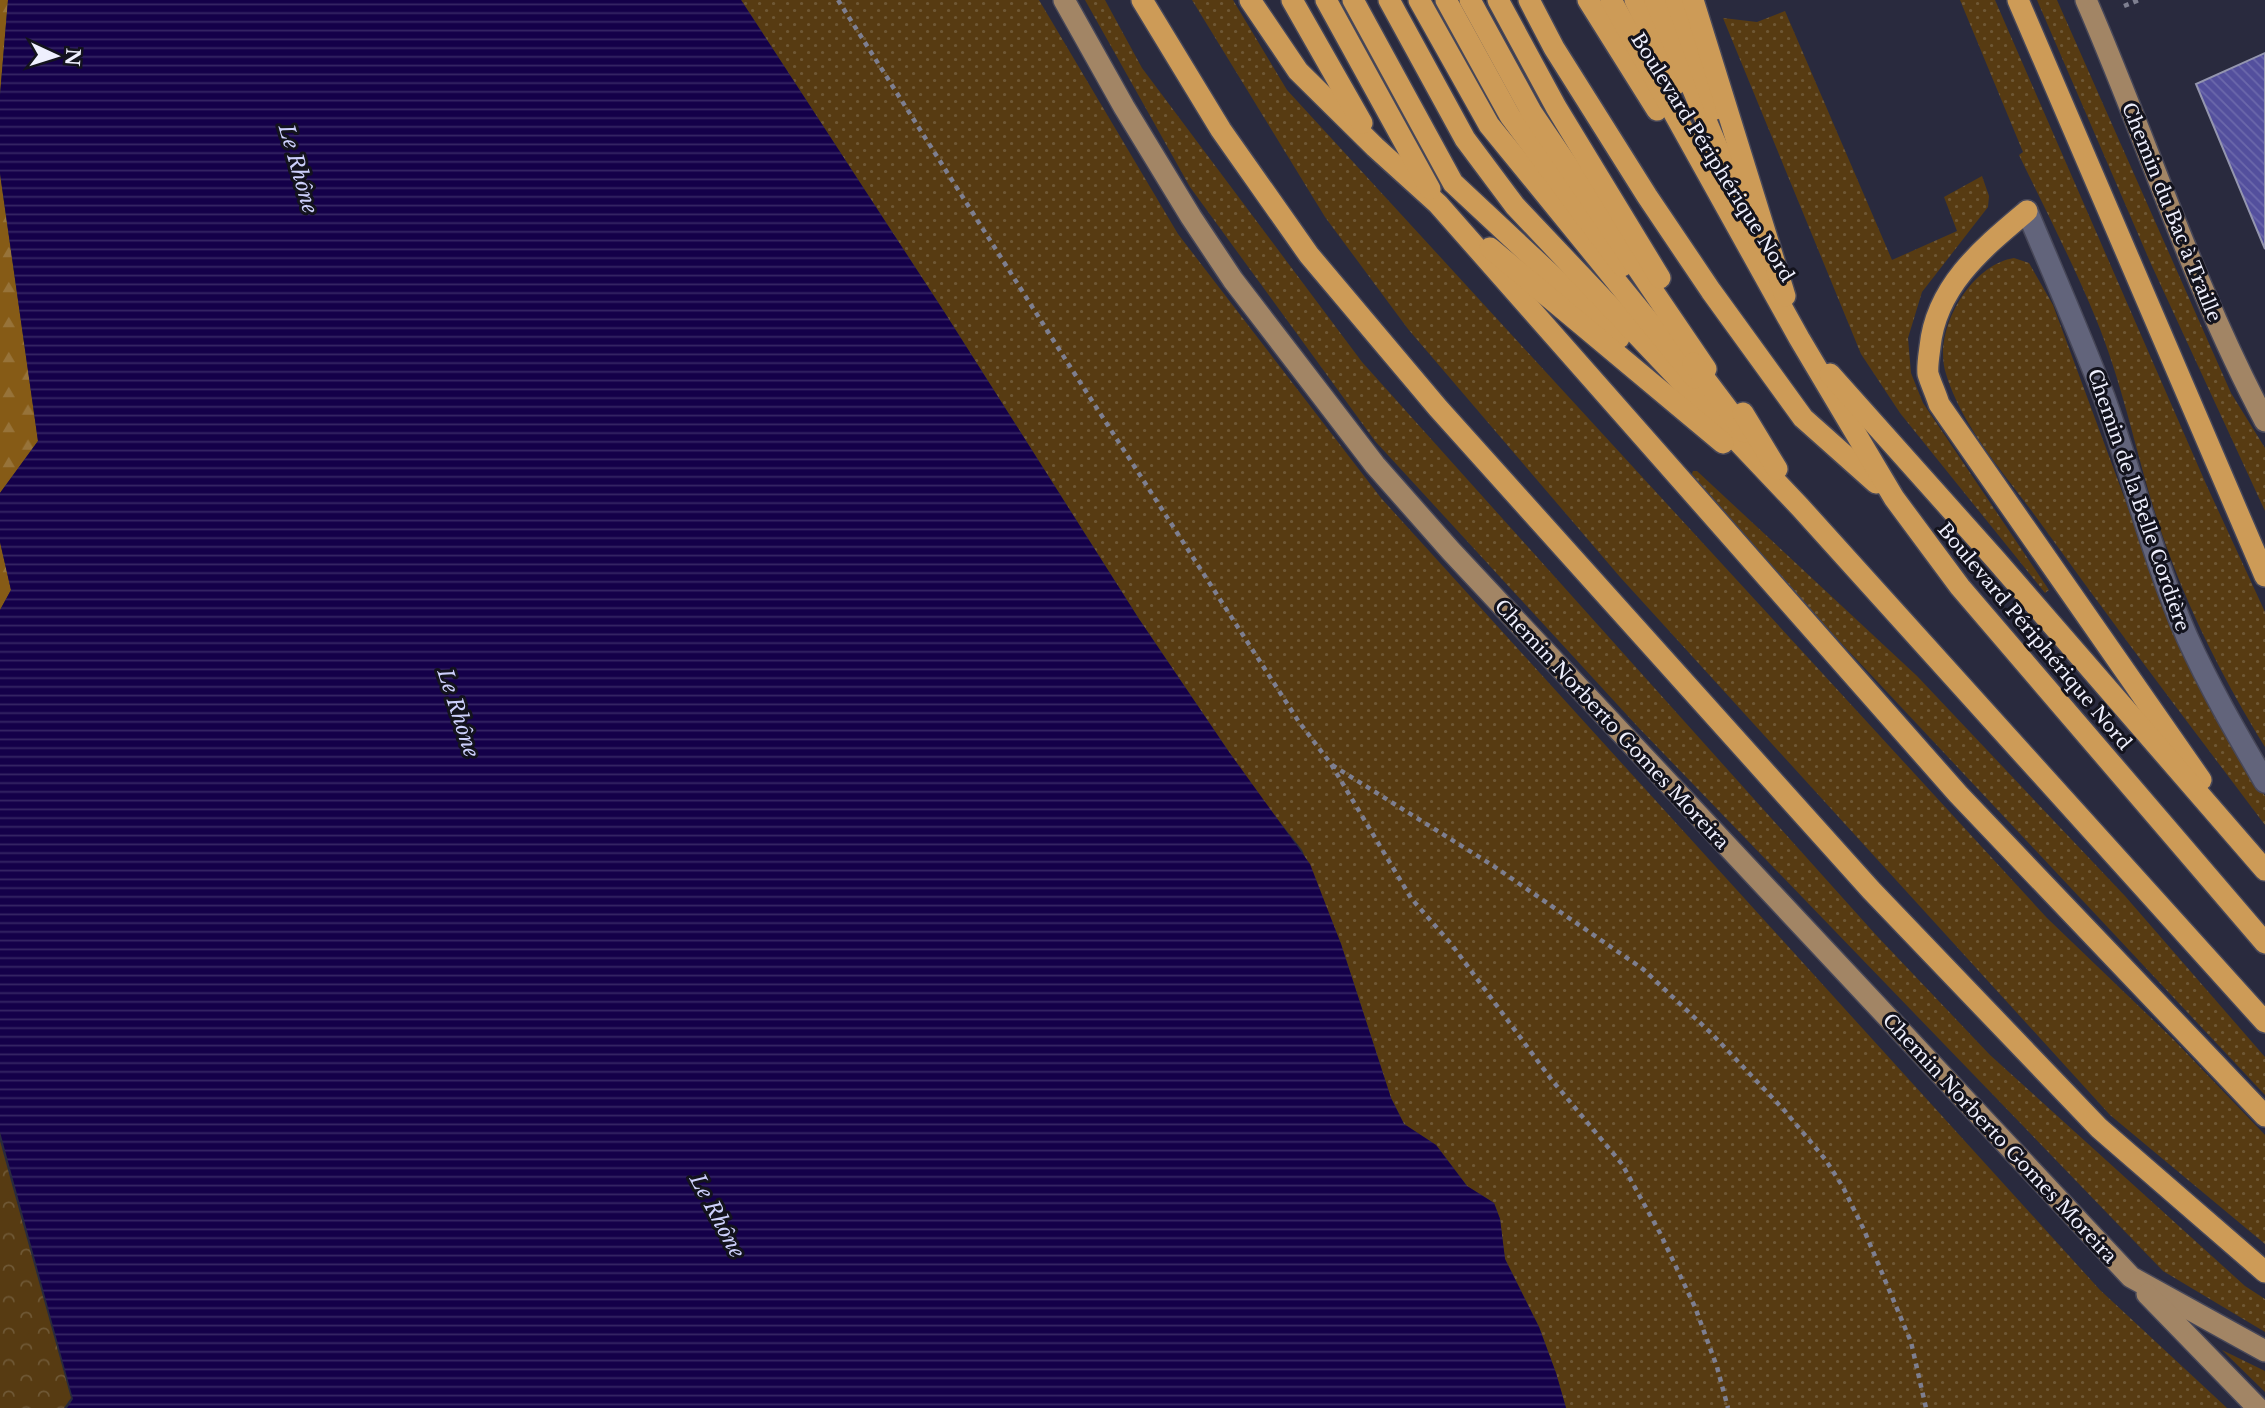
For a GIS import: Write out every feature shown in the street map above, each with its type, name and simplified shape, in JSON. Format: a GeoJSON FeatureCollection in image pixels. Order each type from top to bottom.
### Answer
{"type":"FeatureCollection","features":[{"type":"Feature","properties":{"kind":"highway"},"geometry":{"type":"LineString","coordinates":[[1142,0],[1221,130],[1309,255],[1438,408],[1880,900],[2099,1128],[2265,1272]]}},
{"type":"Feature","properties":{"kind":"highway"},"geometry":{"type":"LineString","coordinates":[[1250,0],[1298,71],[1375,147],[1438,204],[1800,507]]}},
{"type":"Feature","properties":{"kind":"highway"},"geometry":{"type":"LineString","coordinates":[[1292,0],[1375,147]]}},
{"type":"Feature","properties":{"kind":"highway"},"geometry":{"type":"LineString","coordinates":[[1326,0],[1438,204],[1958,794],[2265,1116]]}},
{"type":"Feature","properties":{"kind":"highway"},"geometry":{"type":"LineString","coordinates":[[1353,0],[1453,183],[1800,507]]}},
{"type":"Feature","properties":{"kind":"highway"},"geometry":{"type":"LineString","coordinates":[[1389,0],[1465,139],[1515,206],[1800,507],[2265,1022]]}},
{"type":"Feature","properties":{"kind":"highway"},"geometry":{"type":"LineString","coordinates":[[1419,0],[1489,125],[1800,507]]}},
{"type":"Feature","properties":{"kind":"highway"},"geometry":{"type":"LineString","coordinates":[[1446,0],[1510,116],[1800,507]]}},
{"type":"Feature","properties":{"kind":"highway"},"geometry":{"type":"LineString","coordinates":[[1469,0],[1532,113],[1800,507]]}},
{"type":"Feature","properties":{"kind":"highway"},"geometry":{"type":"LineString","coordinates":[[1498,0],[1556,107],[1800,507]]}},
{"type":"Feature","properties":{"kind":"highway"},"geometry":{"type":"LineString","coordinates":[[1529,0],[1554,48],[1647,196],[1711,291],[1803,418],[1894,498]]}},
{"type":"Feature","properties":{"kind":"highway","name":"Boulevard Périphérique Nord"},"geometry":{"type":"LineString","coordinates":[[1588,0],[1894,498],[1961,587],[2265,943]]}},
{"type":"Feature","properties":{"kind":"highway","name":"Boulevard Périphérique Nord"},"geometry":{"type":"LineString","coordinates":[[1611,0],[1798,338]]}},
{"type":"Feature","properties":{"kind":"highway","name":"Boulevard Périphérique Nord"},"geometry":{"type":"LineString","coordinates":[[1635,0],[1798,338]]}},
{"type":"Feature","properties":{"kind":"highway"},"geometry":{"type":"LineString","coordinates":[[1655,0],[1798,338],[1996,560],[2265,870]]}},
{"type":"Feature","properties":{"kind":"highway","name":"Boulevard Périphérique Nord"},"geometry":{"type":"LineString","coordinates":[[1676,0],[1798,338]]}},
{"type":"Feature","properties":{"kind":"highway","name":"Boulevard Périphérique Nord"},"geometry":{"type":"LineString","coordinates":[[1693,0],[1798,338]]}},
{"type":"Feature","properties":{"kind":"highway"},"geometry":{"type":"LineString","coordinates":[[2018,0],[2265,576]]}},
{"type":"Feature","properties":{"kind":"highway"},"geometry":{"type":"LineString","coordinates":[[2027,211],[1978,254],[1941,303],[1932,329],[1928,372],[1939,404],[2198,773],[2233,833]]}},
{"type":"Feature","properties":{"kind":"main road","name":"Chemin Norberto Gomes Moreira"},"geometry":{"type":"LineString","coordinates":[[1064,0],[1191,217],[1233,280],[1375,465],[1470,572],[2131,1278],[2265,1351]]}},
{"type":"Feature","properties":{"kind":"main road","name":"Chemin du Bac à Traille"},"geometry":{"type":"LineString","coordinates":[[2086,0],[2189,260],[2230,352],[2265,421]]}},
{"type":"Feature","properties":{"kind":"main road"},"geometry":{"type":"LineString","coordinates":[[2131,1278],[2258,1408]]}},
{"type":"Feature","properties":{"kind":"street","name":"Chemin de la Belle Cordière"},"geometry":{"type":"LineString","coordinates":[[2027,211],[2077,326],[2163,575],[2187,635],[2212,691],[2265,782]]}},
{"type":"Feature","properties":{"kind":"path"},"geometry":{"type":"LineString","coordinates":[[838,0],[1083,388],[1300,722],[1331,764],[1411,898],[1451,945],[1551,1079],[1622,1164],[1660,1233],[1695,1307],[1717,1367],[1728,1408]]}},
{"type":"Feature","properties":{"kind":"path"},"geometry":{"type":"LineString","coordinates":[[1331,764],[1492,864],[1643,970],[1712,1034],[1783,1110],[1825,1159],[1843,1187],[1864,1230],[1911,1342],[1926,1408]]}},
{"type":"Feature","properties":{"kind":"green space"},"geometry":{"type":"Polygon","coordinates":[[[0,0],[8,0],[0,95],[0,0]]]}},
{"type":"Feature","properties":{"kind":"green space"},"geometry":{"type":"Polygon","coordinates":[[[741,0],[1039,0],[1178,234],[1381,498],[2100,1290],[2227,1408],[1566,1408],[1539,1327],[1505,1259],[1500,1219],[1494,1203],[1467,1186],[1436,1145],[1404,1124],[1391,1098],[1341,944],[1302,850],[1267,806],[1139,619],[943,310],[741,0]]]}},
{"type":"Feature","properties":{"kind":"green space"},"geometry":{"type":"Polygon","coordinates":[[[1085,0],[1105,0],[1142,68],[1362,362],[1876,935],[1990,1055],[2245,1286],[2265,1299],[2265,1332],[2163,1271],[1638,727],[1375,441],[1190,187],[1085,0]]]}},
{"type":"Feature","properties":{"kind":"green space"},"geometry":{"type":"Polygon","coordinates":[[[1192,0],[1233,0],[1287,90],[2047,918],[2174,1040],[2265,1135],[2265,1244],[2110,1115],[1620,577],[1408,329],[1325,217],[1192,0]]]}},
{"type":"Feature","properties":{"kind":"green space"},"geometry":{"type":"Polygon","coordinates":[[[1960,0],[1995,0],[2206,484],[2265,612],[2265,747],[2235,696],[2184,592],[2154,510],[2123,400],[2096,319],[2019,155],[2023,152],[1960,0]]]}},
{"type":"Feature","properties":{"kind":"green space"},"geometry":{"type":"Polygon","coordinates":[[[2037,0],[2057,0],[2231,393],[2265,448],[2265,511],[2151,264],[2037,0]]]}},
{"type":"Feature","properties":{"kind":"green space"},"geometry":{"type":"Polygon","coordinates":[[[1785,11],[1892,260],[1957,231],[1944,197],[1982,176],[1989,196],[1988,207],[1922,292],[1908,338],[1911,373],[1923,403],[2049,590],[2045,593],[1900,413],[1861,354],[1723,18],[1757,22],[1785,11]]]}},
{"type":"Feature","properties":{"kind":"green space"},"geometry":{"type":"Polygon","coordinates":[[[0,174],[38,441],[0,493],[0,174]]]}},
{"type":"Feature","properties":{"kind":"green space"},"geometry":{"type":"Polygon","coordinates":[[[2014,258],[2029,263],[2053,305],[2143,548],[2226,734],[2265,796],[2265,825],[1986,451],[1954,394],[1943,357],[1950,320],[1969,286],[1998,263],[2014,258]]]}},
{"type":"Feature","properties":{"kind":"green space"},"geometry":{"type":"Polygon","coordinates":[[[1693,471],[1697,471],[1917,676],[2125,896],[2265,1057],[2265,1095],[1766,563],[1691,477],[1693,471]]]}},
{"type":"Feature","properties":{"kind":"green space"},"geometry":{"type":"Polygon","coordinates":[[[0,542],[11,590],[0,610],[0,542]]]}},
{"type":"Feature","properties":{"kind":"green space"},"geometry":{"type":"Polygon","coordinates":[[[0,1141],[71,1398],[64,1408],[0,1408],[0,1141]]]}},
{"type":"Feature","properties":{"kind":"green space"},"geometry":{"type":"Polygon","coordinates":[[[2222,1350],[2265,1371],[2265,1392],[2222,1350]]]}},
{"type":"Feature","properties":{"kind":"water","name":"Le Rhône"},"geometry":{"type":"Polygon","coordinates":[[[8,0],[741,0],[943,310],[1139,619],[1229,752],[1310,864],[1341,944],[1391,1098],[1404,1124],[1436,1145],[1467,1186],[1494,1203],[1500,1219],[1505,1259],[1539,1327],[1566,1408],[67,1408],[73,1399],[0,1132],[0,610],[11,590],[0,542],[0,493],[38,441],[0,173],[0,95],[8,0]]]}},
{"type":"Feature","properties":{"kind":"building"},"geometry":{"type":"Polygon","coordinates":[[[2265,53],[2265,249],[2196,84],[2265,53]]]}}]}
